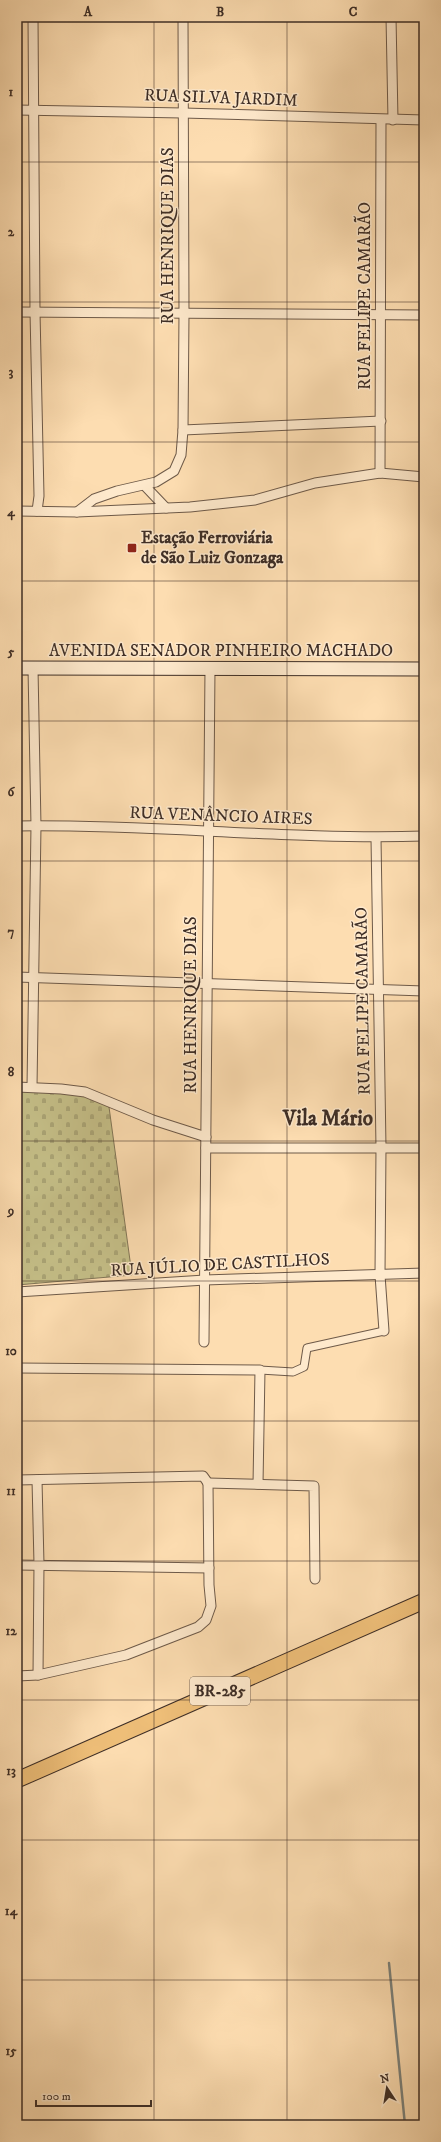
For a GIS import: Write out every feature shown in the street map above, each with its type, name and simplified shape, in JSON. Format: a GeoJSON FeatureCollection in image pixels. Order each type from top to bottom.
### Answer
{"type":"FeatureCollection","features":[{"type":"Feature","properties":{"kind":"highway","name":"BR-285"},"geometry":{"type":"LineString","coordinates":[[17,1780],[424,1601]]}},
{"type":"Feature","properties":{"kind":"main road","name":"AVENIDA SENADOR PINHEIRO MACHADO"},"geometry":{"type":"LineString","coordinates":[[17,668],[424,669]]}},
{"type":"Feature","properties":{"kind":"street"},"geometry":{"type":"LineString","coordinates":[[33,17],[35,312],[39,496],[37,511]]}},
{"type":"Feature","properties":{"kind":"street","name":"RUA HENRIQUE DIAS"},"geometry":{"type":"LineString","coordinates":[[145,486],[156,482],[174,471],[181,455],[183,430],[184,314],[183,17]]}},
{"type":"Feature","properties":{"kind":"street"},"geometry":{"type":"LineString","coordinates":[[391,17],[393,120]]}},
{"type":"Feature","properties":{"kind":"street","name":"RUA SILVA JARDIM"},"geometry":{"type":"LineString","coordinates":[[17,110],[183,112],[381,120],[424,120]]}},
{"type":"Feature","properties":{"kind":"street","name":"RUA FELIPE CAMARÃO"},"geometry":{"type":"LineString","coordinates":[[380,473],[381,120]]}},
{"type":"Feature","properties":{"kind":"street"},"geometry":{"type":"LineString","coordinates":[[17,312],[424,315]]}},
{"type":"Feature","properties":{"kind":"street"},"geometry":{"type":"LineString","coordinates":[[183,430],[381,421]]}},
{"type":"Feature","properties":{"kind":"street"},"geometry":{"type":"LineString","coordinates":[[17,510],[77,512],[166,508],[255,500],[315,483],[380,473],[424,477]]}},
{"type":"Feature","properties":{"kind":"street"},"geometry":{"type":"LineString","coordinates":[[77,512],[94,499],[117,491],[145,486],[166,508]]}},
{"type":"Feature","properties":{"kind":"street"},"geometry":{"type":"LineString","coordinates":[[32,1087],[35,977],[36,826],[33,668]]}},
{"type":"Feature","properties":{"kind":"street","name":"RUA HENRIQUE DIAS"},"geometry":{"type":"LineString","coordinates":[[204,1342],[210,669]]}},
{"type":"Feature","properties":{"kind":"street","name":"RUA VENÂNCIO AIRES"},"geometry":{"type":"LineString","coordinates":[[17,826],[208,830],[376,838],[424,836]]}},
{"type":"Feature","properties":{"kind":"street","name":"RUA FELIPE CAMARÃO"},"geometry":{"type":"LineString","coordinates":[[376,838],[381,1147],[380,1275],[384,1331]]}},
{"type":"Feature","properties":{"kind":"street"},"geometry":{"type":"LineString","coordinates":[[17,977],[424,991]]}},
{"type":"Feature","properties":{"kind":"street"},"geometry":{"type":"LineString","coordinates":[[17,1087],[85,1092],[153,1120],[206,1137]]}},
{"type":"Feature","properties":{"kind":"street"},"geometry":{"type":"LineString","coordinates":[[206,1148],[424,1148]]}},
{"type":"Feature","properties":{"kind":"street","name":"RUA JÚLIO DE CASTILHOS"},"geometry":{"type":"LineString","coordinates":[[17,1292],[205,1280],[424,1273]]}},
{"type":"Feature","properties":{"kind":"street"},"geometry":{"type":"LineString","coordinates":[[17,1368],[138,1368],[293,1372],[304,1367],[307,1348],[384,1331]]}},
{"type":"Feature","properties":{"kind":"street"},"geometry":{"type":"LineString","coordinates":[[258,1484],[260,1370]]}},
{"type":"Feature","properties":{"kind":"street"},"geometry":{"type":"LineString","coordinates":[[17,1480],[203,1476],[208,1483],[211,1606],[206,1620],[198,1627],[126,1655],[38,1675],[17,1676]]}},
{"type":"Feature","properties":{"kind":"street"},"geometry":{"type":"LineString","coordinates":[[37,1480],[39,1564],[38,1675]]}},
{"type":"Feature","properties":{"kind":"street"},"geometry":{"type":"LineString","coordinates":[[208,1483],[314,1486],[315,1579]]}},
{"type":"Feature","properties":{"kind":"street"},"geometry":{"type":"LineString","coordinates":[[17,1565],[39,1564],[209,1568]]}},
{"type":"Feature","properties":{"kind":"green space"},"geometry":{"type":"Polygon","coordinates":[[[17,1089],[86,1093],[109,1107],[132,1275],[17,1285],[17,1089]]]}},
{"type":"Feature","properties":{"kind":"waterway"},"geometry":{"type":"LineString","coordinates":[[389,1963],[405,2125]]}},
{"type":"Feature","properties":{"kind":"place","name":"Estação Ferroviária de São Luiz Gonzaga"},"geometry":{"type":"Point","coordinates":[132,548]}},
{"type":"Feature","properties":{"kind":"district","name":"Vila Mário"},"geometry":{"type":"Point","coordinates":[328,1119]}}]}
